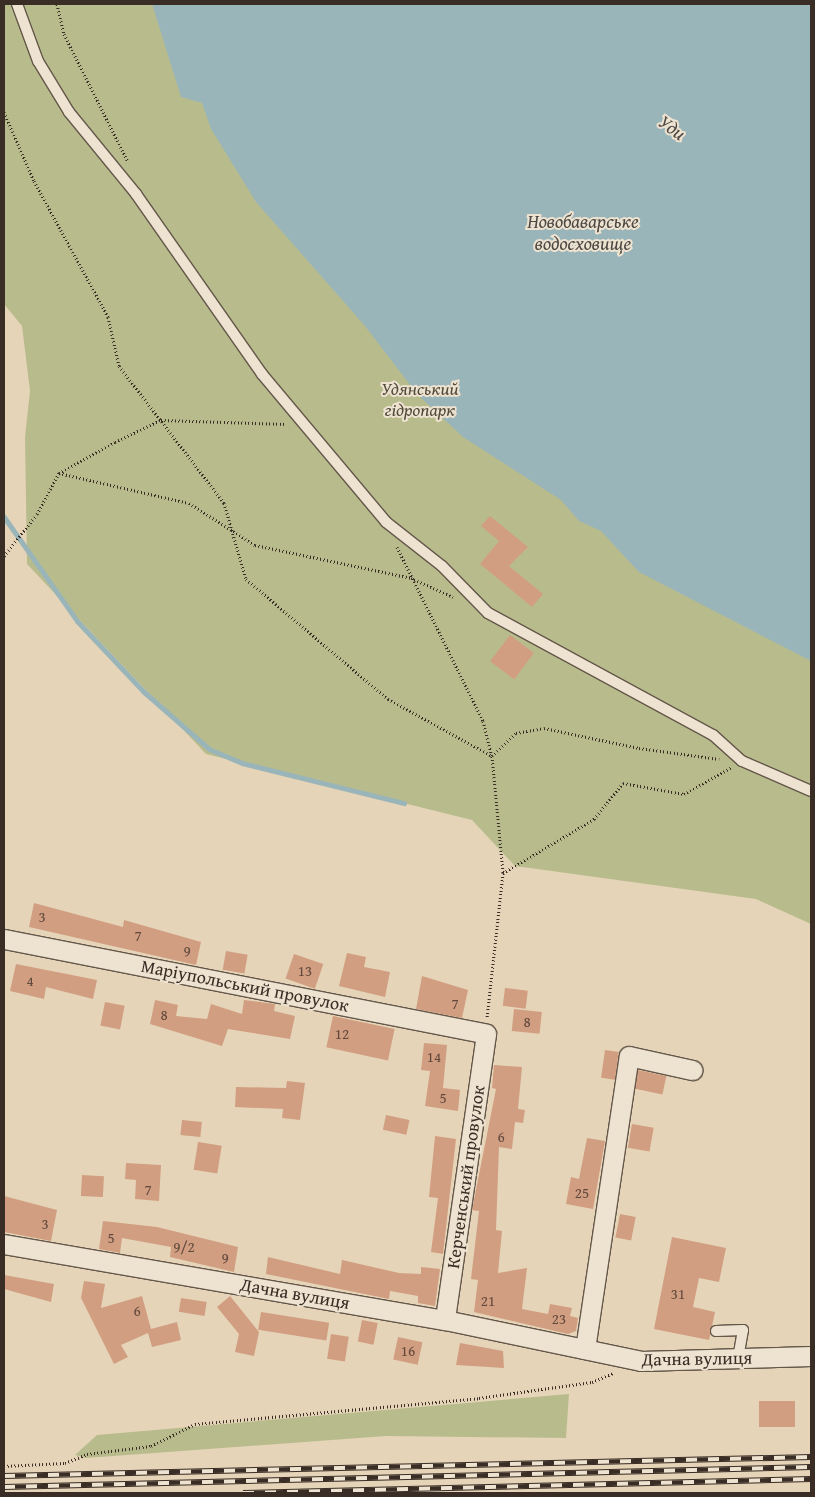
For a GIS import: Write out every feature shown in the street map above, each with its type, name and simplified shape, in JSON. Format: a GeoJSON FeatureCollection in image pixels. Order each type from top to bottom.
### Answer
{"type":"FeatureCollection","features":[{"type":"Feature","properties":{"kind":"street","name":"Маріупольський провулок"},"geometry":{"type":"LineString","coordinates":[[4,939],[486,1034]]}},
{"type":"Feature","properties":{"kind":"street","name":"Керченський провулок"},"geometry":{"type":"LineString","coordinates":[[446,1320],[486,1034]]}},
{"type":"Feature","properties":{"kind":"street"},"geometry":{"type":"LineString","coordinates":[[585,1350],[629,1056],[692,1070]]}},
{"type":"Feature","properties":{"kind":"street","name":"Дачна вулиця"},"geometry":{"type":"LineString","coordinates":[[4,1244],[446,1320],[641,1361],[811,1356]]}},
{"type":"Feature","properties":{"kind":"lane"},"geometry":{"type":"LineString","coordinates":[[17,4],[38,61],[69,112],[136,194],[262,374],[311,429],[386,522],[442,566],[488,613],[713,735],[742,762],[811,791]]}},
{"type":"Feature","properties":{"kind":"lane"},"geometry":{"type":"LineString","coordinates":[[716,1331],[743,1330],[738,1359]]}},
{"type":"Feature","properties":{"kind":"path"},"geometry":{"type":"LineString","coordinates":[[57,4],[64,34],[130,165]]}},
{"type":"Feature","properties":{"kind":"path"},"geometry":{"type":"LineString","coordinates":[[4,112],[34,181],[108,317],[119,366],[224,503],[246,579],[388,699],[492,756]]}},
{"type":"Feature","properties":{"kind":"path"},"geometry":{"type":"LineString","coordinates":[[4,556],[59,472],[161,420],[274,421],[311,429]]}},
{"type":"Feature","properties":{"kind":"path"},"geometry":{"type":"LineString","coordinates":[[59,472],[189,503],[255,545],[411,578],[462,601]]}},
{"type":"Feature","properties":{"kind":"path"},"geometry":{"type":"LineString","coordinates":[[386,522],[411,578],[483,722],[492,756],[503,873],[486,1034]]}},
{"type":"Feature","properties":{"kind":"path"},"geometry":{"type":"LineString","coordinates":[[492,756],[516,733],[544,728],[639,748],[742,762]]}},
{"type":"Feature","properties":{"kind":"path"},"geometry":{"type":"LineString","coordinates":[[503,873],[594,819],[623,783],[684,794],[742,762]]}},
{"type":"Feature","properties":{"kind":"path"},"geometry":{"type":"LineString","coordinates":[[4,1464],[10,1466],[65,1463],[87,1454],[151,1446],[195,1424],[479,1398],[592,1382],[617,1372]]}},
{"type":"Feature","properties":{"kind":"green space","name":"Удянський гідропарк"},"geometry":{"type":"Polygon","coordinates":[[[4,4],[811,4],[811,924],[756,899],[515,866],[472,820],[206,754],[27,564],[25,437],[30,391],[22,326],[4,304],[4,4]]]}},
{"type":"Feature","properties":{"kind":"green space"},"geometry":{"type":"Polygon","coordinates":[[[569,1394],[566,1438],[386,1436],[86,1458],[75,1455],[97,1435],[569,1394]]]}},
{"type":"Feature","properties":{"kind":"water","name":"Новобаварське водосховище"},"geometry":{"type":"Polygon","coordinates":[[[152,4],[811,4],[811,661],[639,572],[601,531],[579,521],[561,500],[463,437],[417,394],[365,326],[256,202],[211,129],[202,103],[181,97],[152,4]]]}},
{"type":"Feature","properties":{"kind":"building"},"geometry":{"type":"Polygon","coordinates":[[[490,516],[528,547],[509,566],[543,594],[532,607],[480,564],[499,541],[481,526],[490,516]]]}},
{"type":"Feature","properties":{"kind":"building"},"geometry":{"type":"Polygon","coordinates":[[[510,635],[534,653],[514,679],[490,661],[510,635]]]}},
{"type":"Feature","properties":{"kind":"building"},"geometry":{"type":"Polygon","coordinates":[[[34,903],[123,927],[124,920],[201,942],[196,965],[29,927],[34,903]]]}},
{"type":"Feature","properties":{"kind":"building"},"geometry":{"type":"Polygon","coordinates":[[[226,951],[248,955],[244,974],[223,970],[226,951]]]}},
{"type":"Feature","properties":{"kind":"building"},"geometry":{"type":"Polygon","coordinates":[[[347,953],[366,957],[364,967],[390,972],[385,997],[339,986],[347,953]]]}},
{"type":"Feature","properties":{"kind":"building"},"geometry":{"type":"Polygon","coordinates":[[[294,954],[323,964],[315,989],[286,979],[294,954]]]}},
{"type":"Feature","properties":{"kind":"building"},"geometry":{"type":"Polygon","coordinates":[[[16,964],[97,980],[93,999],[46,987],[44,999],[10,991],[16,964]]]}},
{"type":"Feature","properties":{"kind":"building"},"geometry":{"type":"Polygon","coordinates":[[[422,976],[468,990],[462,1018],[416,1009],[422,976]]]}},
{"type":"Feature","properties":{"kind":"building"},"geometry":{"type":"Polygon","coordinates":[[[505,988],[528,991],[526,1009],[503,1006],[505,988]]]}},
{"type":"Feature","properties":{"kind":"building"},"geometry":{"type":"Polygon","coordinates":[[[155,1000],[178,1005],[176,1016],[207,1019],[211,1004],[242,1014],[244,1000],[275,1004],[274,1011],[295,1016],[290,1039],[228,1029],[222,1046],[150,1024],[155,1000]]]}},
{"type":"Feature","properties":{"kind":"building"},"geometry":{"type":"Polygon","coordinates":[[[105,1002],[125,1006],[120,1029],[100,1026],[105,1002]]]}},
{"type":"Feature","properties":{"kind":"building"},"geometry":{"type":"Polygon","coordinates":[[[514,1009],[542,1012],[540,1034],[512,1031],[514,1009]]]}},
{"type":"Feature","properties":{"kind":"building"},"geometry":{"type":"Polygon","coordinates":[[[333,1016],[395,1029],[388,1060],[326,1047],[333,1016]]]}},
{"type":"Feature","properties":{"kind":"building"},"geometry":{"type":"Polygon","coordinates":[[[424,1043],[447,1045],[443,1088],[460,1090],[458,1111],[425,1106],[430,1071],[421,1070],[424,1043]]]}},
{"type":"Feature","properties":{"kind":"building"},"geometry":{"type":"Polygon","coordinates":[[[605,1050],[619,1052],[615,1080],[601,1078],[605,1050]]]}},
{"type":"Feature","properties":{"kind":"building"},"geometry":{"type":"Polygon","coordinates":[[[494,1065],[522,1067],[518,1109],[525,1110],[523,1123],[515,1122],[512,1149],[499,1147],[496,1230],[502,1231],[498,1273],[527,1268],[522,1309],[548,1314],[550,1304],[572,1308],[570,1316],[578,1318],[576,1331],[568,1334],[474,1312],[478,1280],[471,1279],[479,1211],[472,1210],[496,1089],[492,1088],[494,1065]]]}},
{"type":"Feature","properties":{"kind":"building"},"geometry":{"type":"Polygon","coordinates":[[[638,1070],[666,1076],[662,1095],[634,1089],[638,1070]]]}},
{"type":"Feature","properties":{"kind":"building"},"geometry":{"type":"Polygon","coordinates":[[[287,1081],[305,1083],[300,1120],[282,1118],[283,1109],[235,1107],[236,1087],[286,1088],[287,1081]]]}},
{"type":"Feature","properties":{"kind":"building"},"geometry":{"type":"Polygon","coordinates":[[[386,1115],[409,1120],[406,1135],[383,1130],[386,1115]]]}},
{"type":"Feature","properties":{"kind":"building"},"geometry":{"type":"Polygon","coordinates":[[[182,1120],[202,1122],[200,1137],[180,1135],[182,1120]]]}},
{"type":"Feature","properties":{"kind":"building"},"geometry":{"type":"Polygon","coordinates":[[[632,1124],[654,1128],[649,1151],[628,1148],[632,1124]]]}},
{"type":"Feature","properties":{"kind":"building"},"geometry":{"type":"Polygon","coordinates":[[[435,1136],[456,1139],[443,1254],[431,1252],[438,1198],[429,1197],[435,1136]]]}},
{"type":"Feature","properties":{"kind":"building"},"geometry":{"type":"Polygon","coordinates":[[[587,1138],[605,1141],[593,1209],[566,1204],[571,1177],[579,1179],[587,1138]]]}},
{"type":"Feature","properties":{"kind":"building"},"geometry":{"type":"Polygon","coordinates":[[[198,1142],[222,1146],[217,1173],[194,1170],[198,1142]]]}},
{"type":"Feature","properties":{"kind":"building"},"geometry":{"type":"Polygon","coordinates":[[[126,1163],[161,1165],[159,1201],[135,1199],[136,1180],[125,1179],[126,1163]]]}},
{"type":"Feature","properties":{"kind":"building"},"geometry":{"type":"Polygon","coordinates":[[[82,1175],[104,1176],[103,1197],[81,1196],[82,1175]]]}},
{"type":"Feature","properties":{"kind":"building"},"geometry":{"type":"Polygon","coordinates":[[[4,1196],[57,1210],[51,1241],[4,1232],[4,1196]]]}},
{"type":"Feature","properties":{"kind":"building"},"geometry":{"type":"Polygon","coordinates":[[[620,1214],[636,1217],[631,1241],[615,1238],[620,1214]]]}},
{"type":"Feature","properties":{"kind":"building"},"geometry":{"type":"Polygon","coordinates":[[[103,1221],[157,1227],[238,1247],[234,1272],[170,1257],[171,1247],[122,1238],[120,1253],[99,1249],[103,1221]]]}},
{"type":"Feature","properties":{"kind":"building"},"geometry":{"type":"Polygon","coordinates":[[[672,1237],[726,1248],[719,1282],[699,1278],[693,1307],[715,1312],[709,1340],[654,1329],[672,1237]]]}},
{"type":"Feature","properties":{"kind":"building"},"geometry":{"type":"Polygon","coordinates":[[[268,1257],[340,1274],[342,1260],[399,1273],[421,1274],[421,1267],[440,1269],[435,1306],[418,1303],[418,1296],[390,1291],[389,1299],[266,1274],[268,1257]]]}},
{"type":"Feature","properties":{"kind":"building"},"geometry":{"type":"Polygon","coordinates":[[[4,1275],[54,1284],[51,1302],[4,1289],[4,1275]]]}},
{"type":"Feature","properties":{"kind":"building"},"geometry":{"type":"Polygon","coordinates":[[[84,1281],[105,1284],[101,1308],[142,1296],[151,1329],[177,1322],[181,1340],[152,1347],[148,1333],[121,1345],[128,1357],[114,1364],[81,1298],[84,1281]]]}},
{"type":"Feature","properties":{"kind":"building"},"geometry":{"type":"Polygon","coordinates":[[[230,1296],[259,1332],[254,1356],[235,1352],[239,1334],[217,1307],[230,1296]]]}},
{"type":"Feature","properties":{"kind":"building"},"geometry":{"type":"Polygon","coordinates":[[[181,1298],[207,1302],[204,1316],[179,1312],[181,1298]]]}},
{"type":"Feature","properties":{"kind":"building"},"geometry":{"type":"Polygon","coordinates":[[[261,1312],[329,1323],[326,1341],[258,1330],[261,1312]]]}},
{"type":"Feature","properties":{"kind":"building"},"geometry":{"type":"Polygon","coordinates":[[[362,1320],[378,1323],[374,1345],[358,1342],[362,1320]]]}},
{"type":"Feature","properties":{"kind":"building"},"geometry":{"type":"Polygon","coordinates":[[[331,1334],[349,1337],[345,1362],[327,1359],[331,1334]]]}},
{"type":"Feature","properties":{"kind":"building"},"geometry":{"type":"Polygon","coordinates":[[[398,1337],[422,1342],[418,1365],[393,1359],[398,1337]]]}},
{"type":"Feature","properties":{"kind":"building"},"geometry":{"type":"Polygon","coordinates":[[[460,1343],[503,1351],[504,1368],[456,1365],[460,1343]]]}},
{"type":"Feature","properties":{"kind":"building"},"geometry":{"type":"Polygon","coordinates":[[[759,1401],[795,1401],[795,1427],[759,1427],[759,1401]]]}},
{"type":"Feature","properties":{"kind":"waterway"},"geometry":{"type":"LineString","coordinates":[[4,517],[77,621],[144,692],[209,749],[242,763],[404,803]]}},
{"type":"Feature","properties":{"kind":"railway"},"geometry":{"type":"LineString","coordinates":[[4,1476],[811,1457]]}},
{"type":"Feature","properties":{"kind":"railway"},"geometry":{"type":"LineString","coordinates":[[4,1487],[811,1467]]}},
{"type":"Feature","properties":{"kind":"railway"},"geometry":{"type":"LineString","coordinates":[[243,1493],[811,1479]]}},
{"type":"Feature","properties":{"kind":"water label","name":"Уди"},"geometry":{"type":"Point","coordinates":[672,128]}}]}
